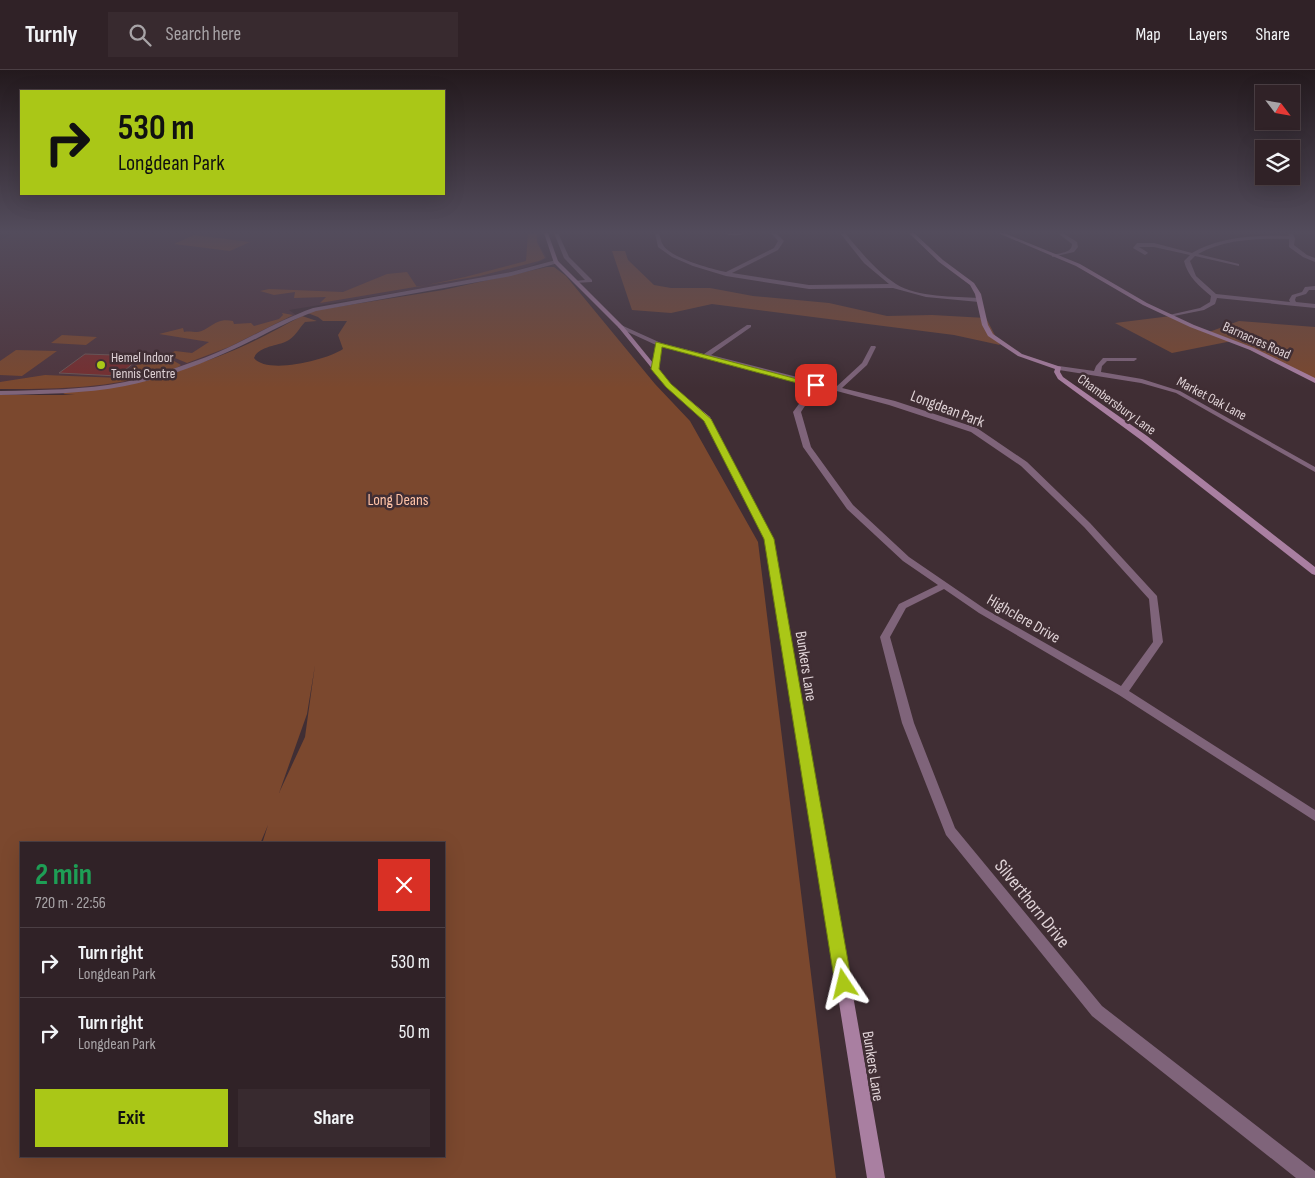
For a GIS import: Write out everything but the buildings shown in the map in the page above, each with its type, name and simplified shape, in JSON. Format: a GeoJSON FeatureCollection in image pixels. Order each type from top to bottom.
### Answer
{"type":"FeatureCollection","features":[{"type":"Feature","properties":{"kind":"street"},"geometry":{"type":"LineString","coordinates":[[0,393],[62,392],[125,384],[188,366],[235,348],[298,315],[315,309],[451,285]]}},
{"type":"Feature","properties":{"kind":"street","name":"Bunkers Lane"},"geometry":{"type":"LineString","coordinates":[[579,285],[621,327],[669,386],[707,419],[769,539],[876,1178]]}},
{"type":"Feature","properties":{"kind":"street"},"geometry":{"type":"LineString","coordinates":[[795,285],[810,287],[895,286],[917,293],[979,300]]}},
{"type":"Feature","properties":{"kind":"street","name":"Chambersbury Lane"},"geometry":{"type":"LineString","coordinates":[[972,285],[979,300],[988,331],[999,342],[1029,359],[1059,368],[1058,375],[1065,382],[1144,438],[1315,572]]}},
{"type":"Feature","properties":{"kind":"street","name":"Barnacres Road"},"geometry":{"type":"LineString","coordinates":[[1112,285],[1170,316],[1252,349],[1315,381]]}},
{"type":"Feature","properties":{"kind":"street"},"geometry":{"type":"LineString","coordinates":[[1201,285],[1214,296],[1315,306]]}},
{"type":"Feature","properties":{"kind":"street"},"geometry":{"type":"LineString","coordinates":[[1294,304],[1292,300],[1294,296],[1304,293],[1307,288],[1315,288]]}},
{"type":"Feature","properties":{"kind":"street"},"geometry":{"type":"LineString","coordinates":[[1170,316],[1202,309],[1214,303],[1214,296]]}},
{"type":"Feature","properties":{"kind":"street"},"geometry":{"type":"LineString","coordinates":[[704,356],[749,326]]}},
{"type":"Feature","properties":{"kind":"street","name":"Longdean Park"},"geometry":{"type":"LineString","coordinates":[[621,327],[659,344],[892,404],[974,430],[1024,464],[1087,525],[1154,598],[1158,642],[1123,692]]}},
{"type":"Feature","properties":{"kind":"street"},"geometry":{"type":"LineString","coordinates":[[655,369],[659,344]]}},
{"type":"Feature","properties":{"kind":"street"},"geometry":{"type":"LineString","coordinates":[[836,390],[865,364],[873,347]]}},
{"type":"Feature","properties":{"kind":"street"},"geometry":{"type":"LineString","coordinates":[[1097,374],[1098,366],[1106,360],[1134,359]]}},
{"type":"Feature","properties":{"kind":"street","name":"Market Oak Lane"},"geometry":{"type":"LineString","coordinates":[[1059,368],[1142,381],[1178,392],[1315,470]]}},
{"type":"Feature","properties":{"kind":"street","name":"Highclere Drive"},"geometry":{"type":"LineString","coordinates":[[816,385],[797,412],[807,447],[850,507],[906,559],[982,611],[1123,692],[1315,816]]}},
{"type":"Feature","properties":{"kind":"street","name":"Silverthorn Drive"},"geometry":{"type":"LineString","coordinates":[[943,586],[902,606],[885,637],[908,723],[950,830],[1097,1011],[1310,1178]]}},
{"type":"Feature","properties":{"kind":"shaded area"},"geometry":{"type":"Polygon","coordinates":[[[0,285],[445,285],[289,310],[296,315],[231,347],[196,362],[160,374],[112,386],[56,390],[0,389],[0,285]]]}},
{"type":"Feature","properties":{"kind":"green space"},"geometry":{"type":"Polygon","coordinates":[[[361,285],[415,285],[417,287],[320,303],[326,297],[294,298],[295,292],[274,295],[260,291],[269,289],[343,292],[361,285]]]}},
{"type":"Feature","properties":{"kind":"green space","name":"Long Deans"},"geometry":{"type":"Polygon","coordinates":[[[467,285],[573,285],[655,384],[690,421],[758,542],[836,1178],[0,1178],[0,395],[75,395],[63,394],[128,383],[169,373],[237,349],[302,316],[317,321],[305,322],[288,340],[259,351],[254,358],[261,363],[284,366],[311,361],[343,349],[338,335],[347,321],[323,321],[305,312],[467,285]],[[315,665],[307,714],[279,793],[305,737],[315,665]]]}},
{"type":"Feature","properties":{"kind":"green space"},"geometry":{"type":"Polygon","coordinates":[[[623,285],[710,288],[753,296],[829,303],[887,316],[932,315],[986,318],[1000,345],[954,335],[712,304],[671,313],[632,310],[623,285]]]}},
{"type":"Feature","properties":{"kind":"green space"},"geometry":{"type":"Polygon","coordinates":[[[282,313],[293,315],[229,347],[187,363],[168,355],[175,351],[192,353],[209,342],[159,334],[183,328],[184,332],[197,332],[217,322],[227,320],[233,321],[234,324],[251,323],[254,326],[279,319],[283,315],[282,313]]]}},
{"type":"Feature","properties":{"kind":"green space"},"geometry":{"type":"Polygon","coordinates":[[[1171,316],[1209,332],[1239,321],[1315,327],[1315,381],[1232,341],[1172,353],[1115,323],[1171,316]]]}},
{"type":"Feature","properties":{"kind":"green space"},"geometry":{"type":"Polygon","coordinates":[[[62,335],[97,337],[86,345],[51,343],[62,335]]]}},
{"type":"Feature","properties":{"kind":"green space"},"geometry":{"type":"Polygon","coordinates":[[[16,350],[57,351],[22,376],[0,375],[0,361],[16,350]]]}},
{"type":"Feature","properties":{"kind":"green space"},"geometry":{"type":"Polygon","coordinates":[[[160,353],[181,365],[163,373],[95,386],[0,389],[0,382],[45,375],[121,378],[133,367],[160,353]]]}},
{"type":"Feature","properties":{"kind":"place","name":"Hemel Indoor Tennis Centre"},"geometry":{"type":"Point","coordinates":[101,365]}},
{"type":"Feature","properties":{"kind":"route"},"geometry":{"type":"LineString","coordinates":[[816,385],[659,344],[655,369],[669,386],[707,419],[769,539],[844,984]]}}]}
